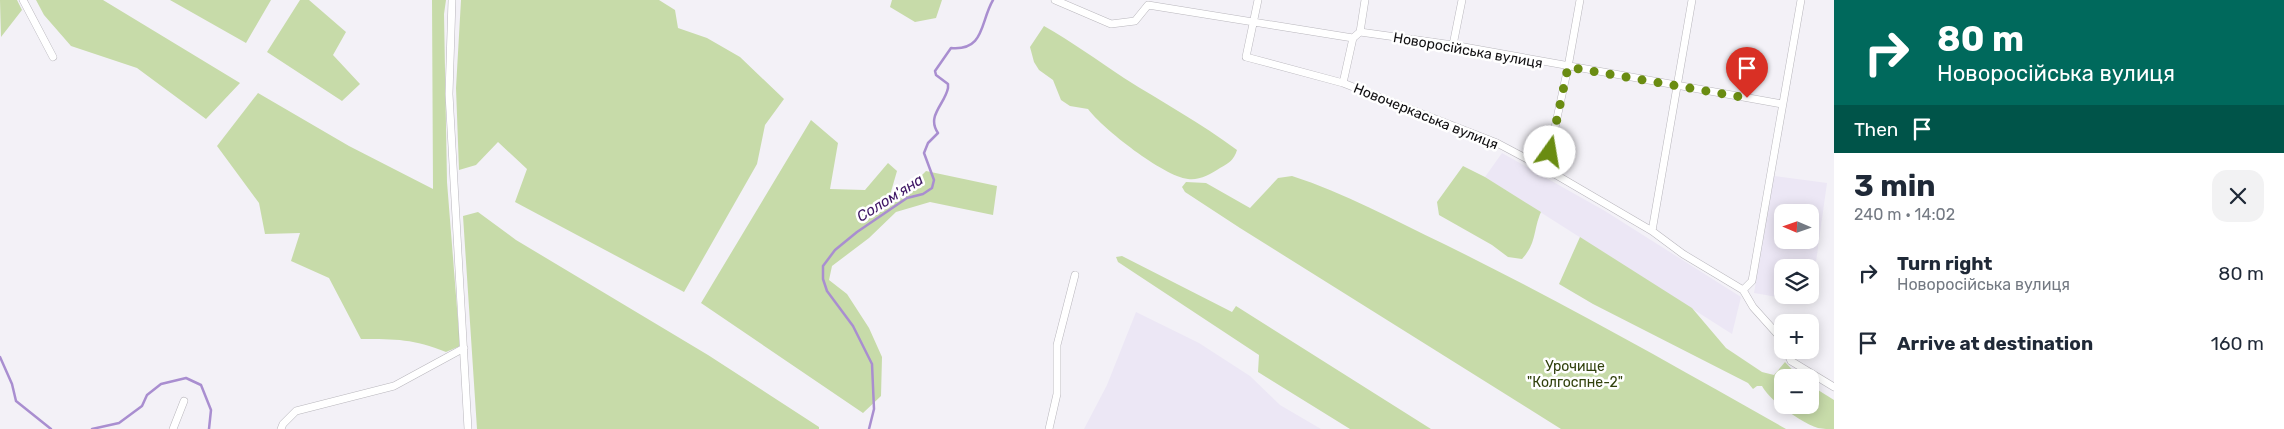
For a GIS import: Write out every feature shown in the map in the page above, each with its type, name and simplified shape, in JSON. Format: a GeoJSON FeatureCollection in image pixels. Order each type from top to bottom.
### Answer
{"type":"FeatureCollection","features":[{"type":"Feature","properties":{"kind":"street"},"geometry":{"type":"LineString","coordinates":[[22,0],[53,57]]}},
{"type":"Feature","properties":{"kind":"street"},"geometry":{"type":"LineString","coordinates":[[452,0],[449,94],[468,429]]}},
{"type":"Feature","properties":{"kind":"street"},"geometry":{"type":"LineString","coordinates":[[1055,0],[1111,24],[1135,21],[1148,3],[1353,38]]}},
{"type":"Feature","properties":{"kind":"street"},"geometry":{"type":"LineString","coordinates":[[1254,21],[1258,0]]}},
{"type":"Feature","properties":{"kind":"street"},"geometry":{"type":"LineString","coordinates":[[1343,83],[1353,38],[1360,32],[1365,0]]}},
{"type":"Feature","properties":{"kind":"street"},"geometry":{"type":"LineString","coordinates":[[1453,45],[1462,0]]}},
{"type":"Feature","properties":{"kind":"street"},"geometry":{"type":"LineString","coordinates":[[1546,169],[1580,0]]}},
{"type":"Feature","properties":{"kind":"street"},"geometry":{"type":"LineString","coordinates":[[1652,231],[1692,0]]}},
{"type":"Feature","properties":{"kind":"street"},"geometry":{"type":"LineString","coordinates":[[1743,290],[1752,281],[1801,0]]}},
{"type":"Feature","properties":{"kind":"street","name":"Новочеркаська вулиця"},"geometry":{"type":"LineString","coordinates":[[1254,21],[1246,57],[1343,83],[1496,143],[1546,169],[1652,231],[1683,254],[1743,290],[1753,307],[1774,330]]}},
{"type":"Feature","properties":{"kind":"street","name":"Новоросійська вулиця"},"geometry":{"type":"LineString","coordinates":[[1360,32],[1453,45],[1782,104]]}},
{"type":"Feature","properties":{"kind":"street"},"geometry":{"type":"LineString","coordinates":[[1049,429],[1057,394],[1057,345],[1075,275]]}},
{"type":"Feature","properties":{"kind":"street"},"geometry":{"type":"LineString","coordinates":[[281,429],[283,424],[296,411],[394,386],[464,348]]}},
{"type":"Feature","properties":{"kind":"street"},"geometry":{"type":"LineString","coordinates":[[1790,359],[1834,387]]}},
{"type":"Feature","properties":{"kind":"street"},"geometry":{"type":"LineString","coordinates":[[172,429],[184,401]]}},
{"type":"Feature","properties":{"kind":"shaded area"},"geometry":{"type":"Polygon","coordinates":[[[1502,153],[1605,211],[1741,297],[1732,334],[1485,177],[1502,153]]]}},
{"type":"Feature","properties":{"kind":"shaded area"},"geometry":{"type":"Polygon","coordinates":[[[1774,176],[1827,183],[1819,240],[1819,204],[1774,204],[1774,249],[1818,249],[1816,259],[1774,259],[1774,296],[1754,293],[1774,176]]]}},
{"type":"Feature","properties":{"kind":"shaded area"},"geometry":{"type":"Polygon","coordinates":[[[1136,312],[1199,343],[1250,376],[1280,405],[1321,429],[1084,429],[1107,385],[1136,312]]]}},
{"type":"Feature","properties":{"kind":"green space"},"geometry":{"type":"Polygon","coordinates":[[[0,0],[17,0],[22,10],[1,37],[0,0]]]}},
{"type":"Feature","properties":{"kind":"green space"},"geometry":{"type":"Polygon","coordinates":[[[36,0],[103,0],[240,83],[206,119],[137,68],[71,46],[44,15],[36,0]]]}},
{"type":"Feature","properties":{"kind":"green space"},"geometry":{"type":"Polygon","coordinates":[[[170,0],[271,0],[246,43],[170,0]]]}},
{"type":"Feature","properties":{"kind":"green space"},"geometry":{"type":"Polygon","coordinates":[[[300,0],[309,0],[346,32],[333,55],[360,84],[342,101],[267,52],[300,0]]]}},
{"type":"Feature","properties":{"kind":"green space"},"geometry":{"type":"Polygon","coordinates":[[[432,0],[446,0],[444,14],[447,182],[460,346],[446,352],[424,344],[405,341],[361,339],[329,278],[291,261],[300,233],[265,234],[259,203],[217,146],[258,93],[349,146],[433,189],[432,0]]]}},
{"type":"Feature","properties":{"kind":"green space"},"geometry":{"type":"Polygon","coordinates":[[[461,0],[659,0],[675,10],[678,28],[707,38],[740,57],[784,99],[765,125],[757,164],[684,292],[515,202],[527,169],[498,142],[476,165],[459,170],[456,88],[461,0]]]}},
{"type":"Feature","properties":{"kind":"green space"},"geometry":{"type":"Polygon","coordinates":[[[892,0],[942,0],[936,18],[915,22],[890,7],[892,0]]]}},
{"type":"Feature","properties":{"kind":"green space"},"geometry":{"type":"Polygon","coordinates":[[[1044,26],[1223,140],[1237,150],[1233,159],[1209,175],[1200,178],[1188,179],[1177,176],[1149,161],[1134,150],[1106,128],[1088,109],[1070,106],[1061,100],[1053,80],[1039,70],[1034,62],[1030,47],[1044,26]]]}},
{"type":"Feature","properties":{"kind":"green space"},"geometry":{"type":"Polygon","coordinates":[[[811,120],[838,143],[830,189],[865,190],[888,163],[897,171],[888,202],[913,184],[926,171],[997,186],[993,215],[930,202],[896,212],[869,238],[832,266],[829,280],[847,294],[869,328],[882,357],[881,396],[863,413],[701,303],[811,120]]]}},
{"type":"Feature","properties":{"kind":"green space"},"geometry":{"type":"Polygon","coordinates":[[[1463,166],[1485,177],[1541,212],[1530,247],[1522,259],[1508,257],[1492,245],[1439,215],[1437,202],[1463,166]]]}},
{"type":"Feature","properties":{"kind":"green space","name":"Урочище \"Колгоспне-2\""},"geometry":{"type":"Polygon","coordinates":[[[1292,176],[1388,216],[1530,288],[1786,429],[1561,429],[1240,228],[1185,192],[1182,187],[1186,182],[1206,183],[1250,208],[1278,178],[1292,176]]]}},
{"type":"Feature","properties":{"kind":"green space"},"geometry":{"type":"Polygon","coordinates":[[[478,212],[516,240],[708,355],[819,427],[819,429],[477,429],[463,216],[478,212]]]}},
{"type":"Feature","properties":{"kind":"green space","name":"Урочище \"Колгоспне-2\""},"geometry":{"type":"Polygon","coordinates":[[[1580,237],[1692,308],[1726,348],[1762,372],[1774,375],[1774,400],[1762,386],[1757,386],[1753,389],[1748,383],[1593,304],[1559,284],[1580,237]]]}},
{"type":"Feature","properties":{"kind":"green space"},"geometry":{"type":"Polygon","coordinates":[[[1122,256],[1232,312],[1236,306],[1431,429],[1350,429],[1258,372],[1259,355],[1118,262],[1116,257],[1122,256]]]}},
{"type":"Feature","properties":{"kind":"green space","name":"Урочище \"Колгоспне-2\""},"geometry":{"type":"Polygon","coordinates":[[[1785,362],[1792,369],[1779,369],[1785,362]]]}},
{"type":"Feature","properties":{"kind":"green space","name":"Урочище \"Колгоспне-2\""},"geometry":{"type":"Polygon","coordinates":[[[1819,391],[1834,400],[1834,429],[1818,428],[1792,414],[1819,414],[1819,391]]]}},
{"type":"Feature","properties":{"kind":"waterway","name":"Солом'яна"},"geometry":{"type":"LineString","coordinates":[[869,429],[874,409],[872,364],[853,326],[827,291],[823,279],[823,266],[835,250],[857,232],[907,198],[923,194],[932,188],[934,180],[924,153],[928,143],[938,133],[935,127],[935,116],[948,88],[948,84],[936,75],[935,71],[951,48],[962,48],[976,40],[993,0]]}},
{"type":"Feature","properties":{"kind":"waterway"},"geometry":{"type":"LineString","coordinates":[[0,357],[12,384],[16,401],[51,429]]}},
{"type":"Feature","properties":{"kind":"waterway"},"geometry":{"type":"LineString","coordinates":[[92,429],[119,423],[142,406],[147,395],[161,384],[186,378],[201,385],[211,410],[209,429]]}},
{"type":"Feature","properties":{"kind":"route"},"geometry":{"type":"LineString","coordinates":[[1550,152],[1568,67],[1747,98]]}}]}
